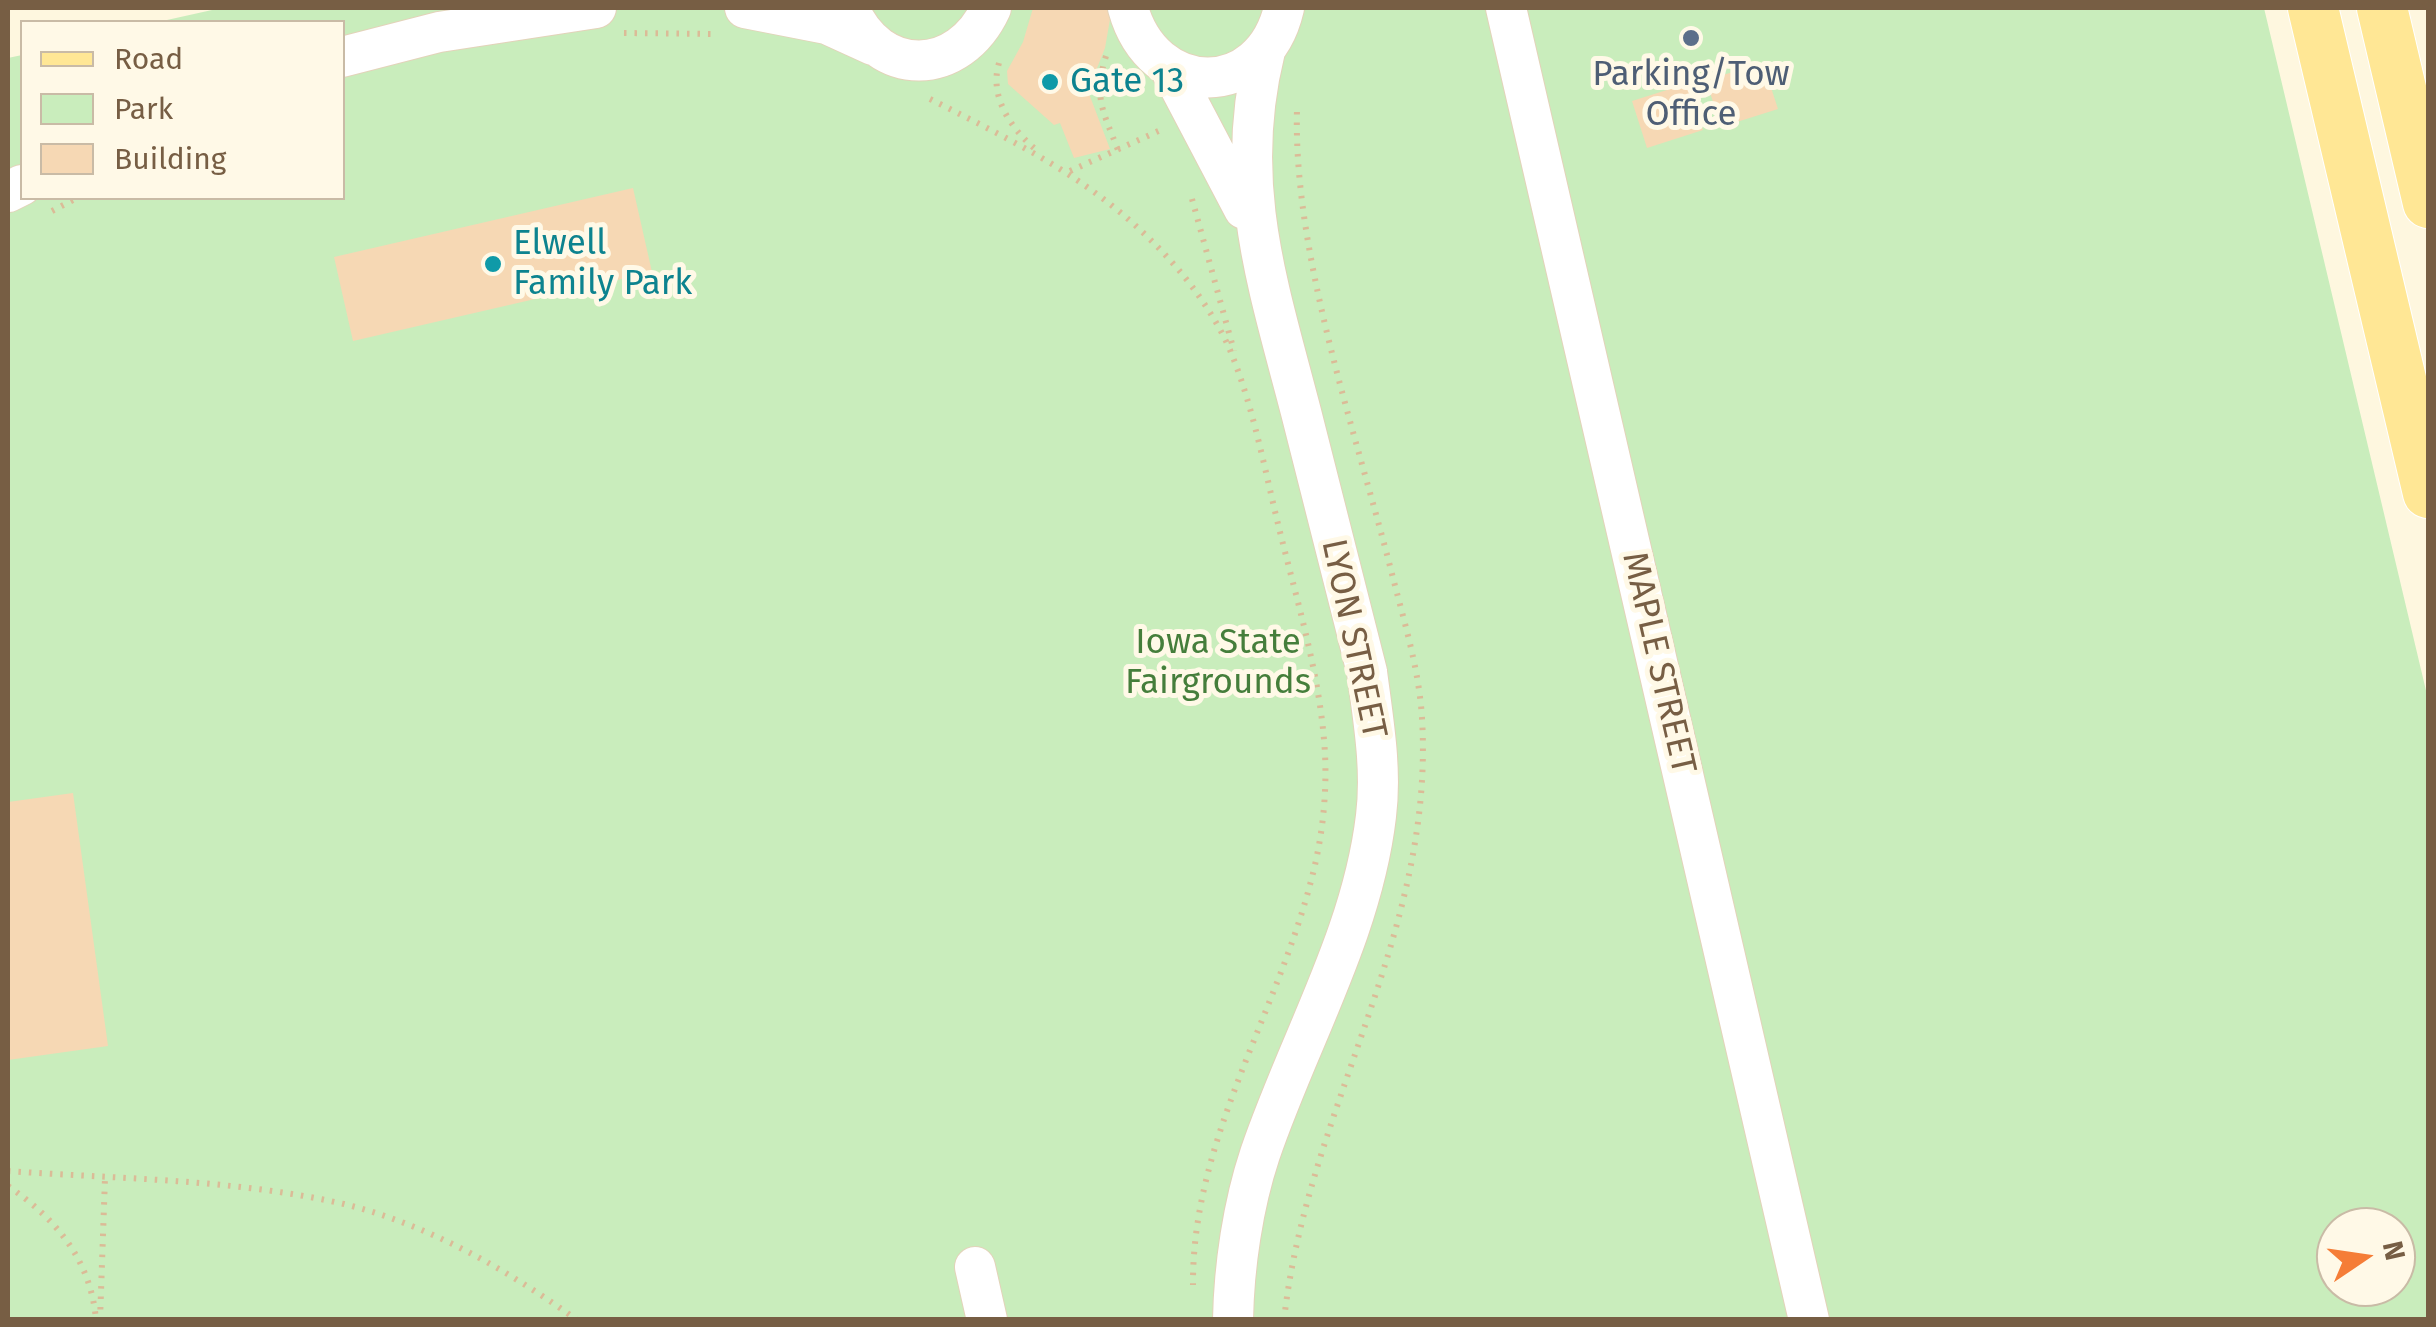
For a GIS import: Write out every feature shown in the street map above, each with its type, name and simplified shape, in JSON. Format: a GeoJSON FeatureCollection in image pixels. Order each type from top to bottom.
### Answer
{"type":"FeatureCollection","features":[{"type":"Feature","properties":{"kind":"main road"},"geometry":{"type":"LineString","coordinates":[[2313,8],[2428,494]]}},
{"type":"Feature","properties":{"kind":"main road"},"geometry":{"type":"LineString","coordinates":[[2382,8],[2428,203]]}},
{"type":"Feature","properties":{"kind":"lane"},"geometry":{"type":"LineString","coordinates":[[849,8],[857,27],[874,45]]}},
{"type":"Feature","properties":{"kind":"lane"},"geometry":{"type":"LineString","coordinates":[[733,21],[827,24],[895,57],[919,62],[943,57],[965,46],[982,28],[991,8]]}},
{"type":"Feature","properties":{"kind":"lane"},"geometry":{"type":"LineString","coordinates":[[1128,8],[1135,33],[1150,54],[1171,70],[1196,78],[1221,76],[1245,68],[1265,51],[1278,30],[1284,8]]}},
{"type":"Feature","properties":{"kind":"lane","name":"MAPLE STREET"},"geometry":{"type":"LineString","coordinates":[[1506,8],[1808,1320]]}},
{"type":"Feature","properties":{"kind":"lane"},"geometry":{"type":"LineString","coordinates":[[345,56],[439,32],[604,21]]}},
{"type":"Feature","properties":{"kind":"lane"},"geometry":{"type":"LineString","coordinates":[[1258,245],[1250,161],[1252,106],[1265,51]]}},
{"type":"Feature","properties":{"kind":"lane"},"geometry":{"type":"LineString","coordinates":[[1171,70],[1231,178],[1258,245]]}},
{"type":"Feature","properties":{"kind":"lane","name":"LYON STREET"},"geometry":{"type":"LineString","coordinates":[[1234,1320],[1239,1254],[1259,1156],[1362,890],[1377,814],[1376,739],[1366,672],[1258,245]]}},
{"type":"Feature","properties":{"kind":"lane"},"geometry":{"type":"LineString","coordinates":[[975,1267],[987,1320]]}},
{"type":"Feature","properties":{"kind":"path"},"geometry":{"type":"LineString","coordinates":[[604,21],[733,21]]}},
{"type":"Feature","properties":{"kind":"path"},"geometry":{"type":"LineString","coordinates":[[1110,45],[1095,82],[1118,150]]}},
{"type":"Feature","properties":{"kind":"path"},"geometry":{"type":"LineString","coordinates":[[982,73],[1008,50]]}},
{"type":"Feature","properties":{"kind":"path"},"geometry":{"type":"LineString","coordinates":[[1002,58],[996,75],[1004,111],[1020,135],[1043,156]]}},
{"type":"Feature","properties":{"kind":"path"},"geometry":{"type":"LineString","coordinates":[[925,97],[1043,156],[1115,206],[1180,272],[1229,348],[1247,400]]}},
{"type":"Feature","properties":{"kind":"path"},"geometry":{"type":"LineString","coordinates":[[1156,112],[1172,144]]}},
{"type":"Feature","properties":{"kind":"path"},"geometry":{"type":"LineString","coordinates":[[1069,171],[1164,129]]}},
{"type":"Feature","properties":{"kind":"path"},"geometry":{"type":"LineString","coordinates":[[1191,196],[1247,400],[1320,705],[1325,755],[1322,832],[1296,928],[1212,1156],[1198,1220],[1193,1298]]}},
{"type":"Feature","properties":{"kind":"path"},"geometry":{"type":"LineString","coordinates":[[8,1171],[266,1189],[370,1212],[466,1250],[576,1320]]}},
{"type":"Feature","properties":{"kind":"path"},"geometry":{"type":"LineString","coordinates":[[98,1320],[105,1178]]}},
{"type":"Feature","properties":{"kind":"path"},"geometry":{"type":"LineString","coordinates":[[8,1186],[66,1236],[93,1284],[98,1320]]}},
{"type":"Feature","properties":{"kind":"green space","name":"Iowa State Fairgrounds"},"geometry":{"type":"Polygon","coordinates":[[[221,8],[2264,8],[2428,699],[2428,1319],[8,1319],[8,58],[20,55],[20,200],[345,200],[345,20],[167,20],[221,8]]]}},
{"type":"Feature","properties":{"kind":"building","name":"Gate 13"},"geometry":{"type":"Polygon","coordinates":[[[1033,8],[1112,8],[1105,48],[1088,91],[1110,149],[1074,158],[1060,123],[1054,125],[1008,84],[1007,71],[1023,42],[1033,8]]]}},
{"type":"Feature","properties":{"kind":"building"},"geometry":{"type":"Polygon","coordinates":[[[1763,63],[1778,109],[1721,127],[1706,80],[1763,63]]]}},
{"type":"Feature","properties":{"kind":"building"},"geometry":{"type":"Polygon","coordinates":[[[1689,83],[1703,130],[1647,148],[1632,101],[1689,83]]]}},
{"type":"Feature","properties":{"kind":"building","name":"Elwell Family Park"},"geometry":{"type":"Polygon","coordinates":[[[633,188],[652,272],[353,341],[334,257],[633,188]]]}},
{"type":"Feature","properties":{"kind":"building"},"geometry":{"type":"Polygon","coordinates":[[[73,793],[108,1046],[8,1060],[8,802],[73,793]]]}},
{"type":"Feature","properties":{"kind":"place","name":"Parking/Tow Office"},"geometry":{"type":"Point","coordinates":[1691,38]}},
{"type":"Feature","properties":{"kind":"place","name":"Gate 13"},"geometry":{"type":"Point","coordinates":[1050,82]}},
{"type":"Feature","properties":{"kind":"place","name":"Elwell Family Park"},"geometry":{"type":"Point","coordinates":[493,264]}}]}
